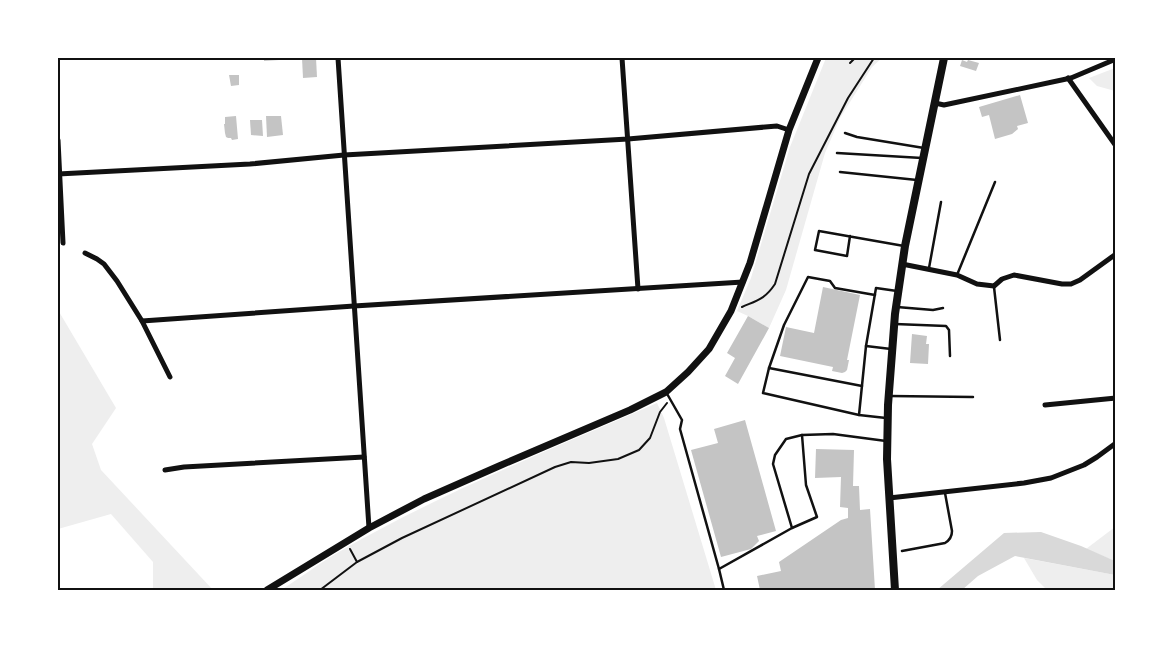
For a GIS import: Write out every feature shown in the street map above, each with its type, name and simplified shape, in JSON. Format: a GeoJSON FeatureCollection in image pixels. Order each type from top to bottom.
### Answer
{"type":"FeatureCollection","features":[{"type":"Feature","properties":{"kind":"main road"},"geometry":{"type":"LineString","coordinates":[[895,590],[887,442],[894,324],[902,264],[944,58]]}},
{"type":"Feature","properties":{"kind":"street"},"geometry":{"type":"LineString","coordinates":[[338,58],[368,528]]}},
{"type":"Feature","properties":{"kind":"street"},"geometry":{"type":"LineString","coordinates":[[622,58],[638,289]]}},
{"type":"Feature","properties":{"kind":"street"},"geometry":{"type":"LineString","coordinates":[[267,590],[368,528],[424,499],[668,395],[709,349],[732,311],[750,263],[789,130],[818,58]]}},
{"type":"Feature","properties":{"kind":"street"},"geometry":{"type":"LineString","coordinates":[[935,104],[944,105],[1068,78],[1116,59]]}},
{"type":"Feature","properties":{"kind":"street"},"geometry":{"type":"LineString","coordinates":[[1068,78],[1116,146]]}},
{"type":"Feature","properties":{"kind":"street"},"geometry":{"type":"LineString","coordinates":[[59,174],[250,164],[344,155],[628,139],[778,126],[789,130]]}},
{"type":"Feature","properties":{"kind":"street"},"geometry":{"type":"LineString","coordinates":[[58,140],[63,243]]}},
{"type":"Feature","properties":{"kind":"street"},"geometry":{"type":"LineString","coordinates":[[86,253],[104,264],[117,281],[142,321],[170,377]]}},
{"type":"Feature","properties":{"kind":"street"},"geometry":{"type":"LineString","coordinates":[[902,264],[957,275],[977,284],[994,286],[1002,279],[1014,274],[1062,284],[1071,284],[1080,280],[1116,254]]}},
{"type":"Feature","properties":{"kind":"street"},"geometry":{"type":"LineString","coordinates":[[142,321],[743,282]]}},
{"type":"Feature","properties":{"kind":"street"},"geometry":{"type":"LineString","coordinates":[[1045,405],[1116,398]]}},
{"type":"Feature","properties":{"kind":"street"},"geometry":{"type":"LineString","coordinates":[[889,498],[1024,483],[1051,478],[1084,465],[1116,442]]}},
{"type":"Feature","properties":{"kind":"street"},"geometry":{"type":"LineString","coordinates":[[165,470],[184,467],[364,457]]}},
{"type":"Feature","properties":{"kind":"lane"},"geometry":{"type":"LineString","coordinates":[[845,133],[858,137],[925,148]]}},
{"type":"Feature","properties":{"kind":"lane"},"geometry":{"type":"LineString","coordinates":[[837,153],[923,158]]}},
{"type":"Feature","properties":{"kind":"lane"},"geometry":{"type":"LineString","coordinates":[[840,172],[919,180]]}},
{"type":"Feature","properties":{"kind":"lane"},"geometry":{"type":"LineString","coordinates":[[957,275],[995,182]]}},
{"type":"Feature","properties":{"kind":"lane"},"geometry":{"type":"LineString","coordinates":[[929,270],[941,202]]}},
{"type":"Feature","properties":{"kind":"lane"},"geometry":{"type":"LineString","coordinates":[[850,236],[847,256],[815,250],[819,231],[850,236],[906,246]]}},
{"type":"Feature","properties":{"kind":"lane"},"geometry":{"type":"LineString","coordinates":[[875,295],[835,288],[830,281],[808,277],[784,325],[769,368],[763,393],[859,415],[888,419]]}},
{"type":"Feature","properties":{"kind":"lane"},"geometry":{"type":"LineString","coordinates":[[994,286],[1000,340]]}},
{"type":"Feature","properties":{"kind":"lane"},"geometry":{"type":"LineString","coordinates":[[859,415],[866,346],[876,288],[898,291]]}},
{"type":"Feature","properties":{"kind":"lane"},"geometry":{"type":"LineString","coordinates":[[896,306],[933,310],[944,308]]}},
{"type":"Feature","properties":{"kind":"lane"},"geometry":{"type":"LineString","coordinates":[[894,324],[946,326],[949,330],[950,356]]}},
{"type":"Feature","properties":{"kind":"lane"},"geometry":{"type":"LineString","coordinates":[[866,346],[892,349]]}},
{"type":"Feature","properties":{"kind":"lane"},"geometry":{"type":"LineString","coordinates":[[769,368],[862,386]]}},
{"type":"Feature","properties":{"kind":"lane"},"geometry":{"type":"LineString","coordinates":[[668,395],[682,420],[680,429],[684,448],[724,590]]}},
{"type":"Feature","properties":{"kind":"lane"},"geometry":{"type":"LineString","coordinates":[[889,396],[973,397]]}},
{"type":"Feature","properties":{"kind":"lane"},"geometry":{"type":"LineString","coordinates":[[792,528],[773,464],[775,455],[786,439],[802,435],[833,434],[887,442]]}},
{"type":"Feature","properties":{"kind":"lane"},"geometry":{"type":"LineString","coordinates":[[719,569],[792,528],[817,517],[806,485],[802,435]]}},
{"type":"Feature","properties":{"kind":"lane"},"geometry":{"type":"LineString","coordinates":[[902,550],[945,543],[950,540],[952,531],[945,492]]}},
{"type":"Feature","properties":{"kind":"path"},"geometry":{"type":"LineString","coordinates":[[850,63],[855,58]]}},
{"type":"Feature","properties":{"kind":"path"},"geometry":{"type":"LineString","coordinates":[[732,311],[762,299],[775,284],[809,174],[848,98],[874,58]]}},
{"type":"Feature","properties":{"kind":"path"},"geometry":{"type":"LineString","coordinates":[[320,590],[358,562],[422,528],[555,467],[571,462],[618,459],[639,450],[650,438],[668,395]]}},
{"type":"Feature","properties":{"kind":"path"},"geometry":{"type":"LineString","coordinates":[[346,541],[358,562]]}},
{"type":"Feature","properties":{"kind":"shaded area"},"geometry":{"type":"Polygon","coordinates":[[[826,58],[882,58],[872,67],[840,118],[825,153],[786,290],[769,328],[737,311],[751,278],[790,147],[826,58]]]}},
{"type":"Feature","properties":{"kind":"shaded area"},"geometry":{"type":"Polygon","coordinates":[[[1115,68],[1115,91],[1097,86],[1089,78],[1115,68]]]}},
{"type":"Feature","properties":{"kind":"shaded area"},"geometry":{"type":"Polygon","coordinates":[[[58,310],[116,408],[92,444],[101,470],[213,590],[153,590],[153,562],[111,514],[58,529],[58,310]]]}},
{"type":"Feature","properties":{"kind":"shaded area"},"geometry":{"type":"Polygon","coordinates":[[[657,403],[664,418],[716,590],[281,590],[336,554],[420,509],[499,472],[657,403]]]}},
{"type":"Feature","properties":{"kind":"shaded area"},"geometry":{"type":"Polygon","coordinates":[[[1115,527],[1115,561],[1086,549],[1115,527]]]}},
{"type":"Feature","properties":{"kind":"shaded area"},"geometry":{"type":"Polygon","coordinates":[[[1041,532],[1081,546],[1115,561],[1115,575],[1015,556],[978,576],[962,590],[937,590],[1004,533],[1041,532]]]}},
{"type":"Feature","properties":{"kind":"shaded area"},"geometry":{"type":"Polygon","coordinates":[[[1024,558],[1115,575],[1115,590],[1047,590],[1037,580],[1024,558]]]}},
{"type":"Feature","properties":{"kind":"building"},"geometry":{"type":"Polygon","coordinates":[[[264,58],[278,58],[279,60],[264,61],[264,58]]]}},
{"type":"Feature","properties":{"kind":"building"},"geometry":{"type":"Polygon","coordinates":[[[302,58],[316,58],[317,77],[303,78],[302,58]]]}},
{"type":"Feature","properties":{"kind":"building"},"geometry":{"type":"Polygon","coordinates":[[[962,60],[979,63],[976,71],[960,66],[962,60]]]}},
{"type":"Feature","properties":{"kind":"building"},"geometry":{"type":"Polygon","coordinates":[[[229,75],[239,75],[239,85],[231,86],[229,75]]]}},
{"type":"Feature","properties":{"kind":"building"},"geometry":{"type":"Polygon","coordinates":[[[1020,95],[1028,123],[1017,126],[1018,129],[1012,134],[995,139],[989,115],[982,117],[979,107],[1020,95]]]}},
{"type":"Feature","properties":{"kind":"building"},"geometry":{"type":"Polygon","coordinates":[[[236,116],[238,139],[232,140],[226,137],[225,117],[236,116]]]}},
{"type":"Feature","properties":{"kind":"building"},"geometry":{"type":"Polygon","coordinates":[[[266,116],[281,116],[283,135],[267,137],[266,116]]]}},
{"type":"Feature","properties":{"kind":"building"},"geometry":{"type":"Polygon","coordinates":[[[250,120],[262,120],[263,136],[251,135],[250,120]]]}},
{"type":"Feature","properties":{"kind":"building"},"geometry":{"type":"Polygon","coordinates":[[[823,287],[860,295],[847,360],[849,360],[847,370],[842,373],[832,371],[833,367],[780,356],[786,327],[814,333],[823,287]]]}},
{"type":"Feature","properties":{"kind":"building"},"geometry":{"type":"Polygon","coordinates":[[[748,316],[769,328],[738,384],[725,376],[735,358],[727,353],[748,316]]]}},
{"type":"Feature","properties":{"kind":"building"},"geometry":{"type":"Polygon","coordinates":[[[912,334],[927,336],[926,344],[929,344],[928,364],[910,363],[912,334]]]}},
{"type":"Feature","properties":{"kind":"building"},"geometry":{"type":"Polygon","coordinates":[[[745,420],[776,531],[757,536],[759,541],[751,549],[721,557],[691,450],[718,443],[714,429],[745,420]]]}},
{"type":"Feature","properties":{"kind":"building"},"geometry":{"type":"Polygon","coordinates":[[[816,449],[854,450],[853,486],[859,486],[860,510],[870,509],[875,590],[760,590],[757,576],[781,571],[779,562],[841,520],[848,518],[848,508],[840,507],[841,477],[815,478],[816,449]]]}}]}
